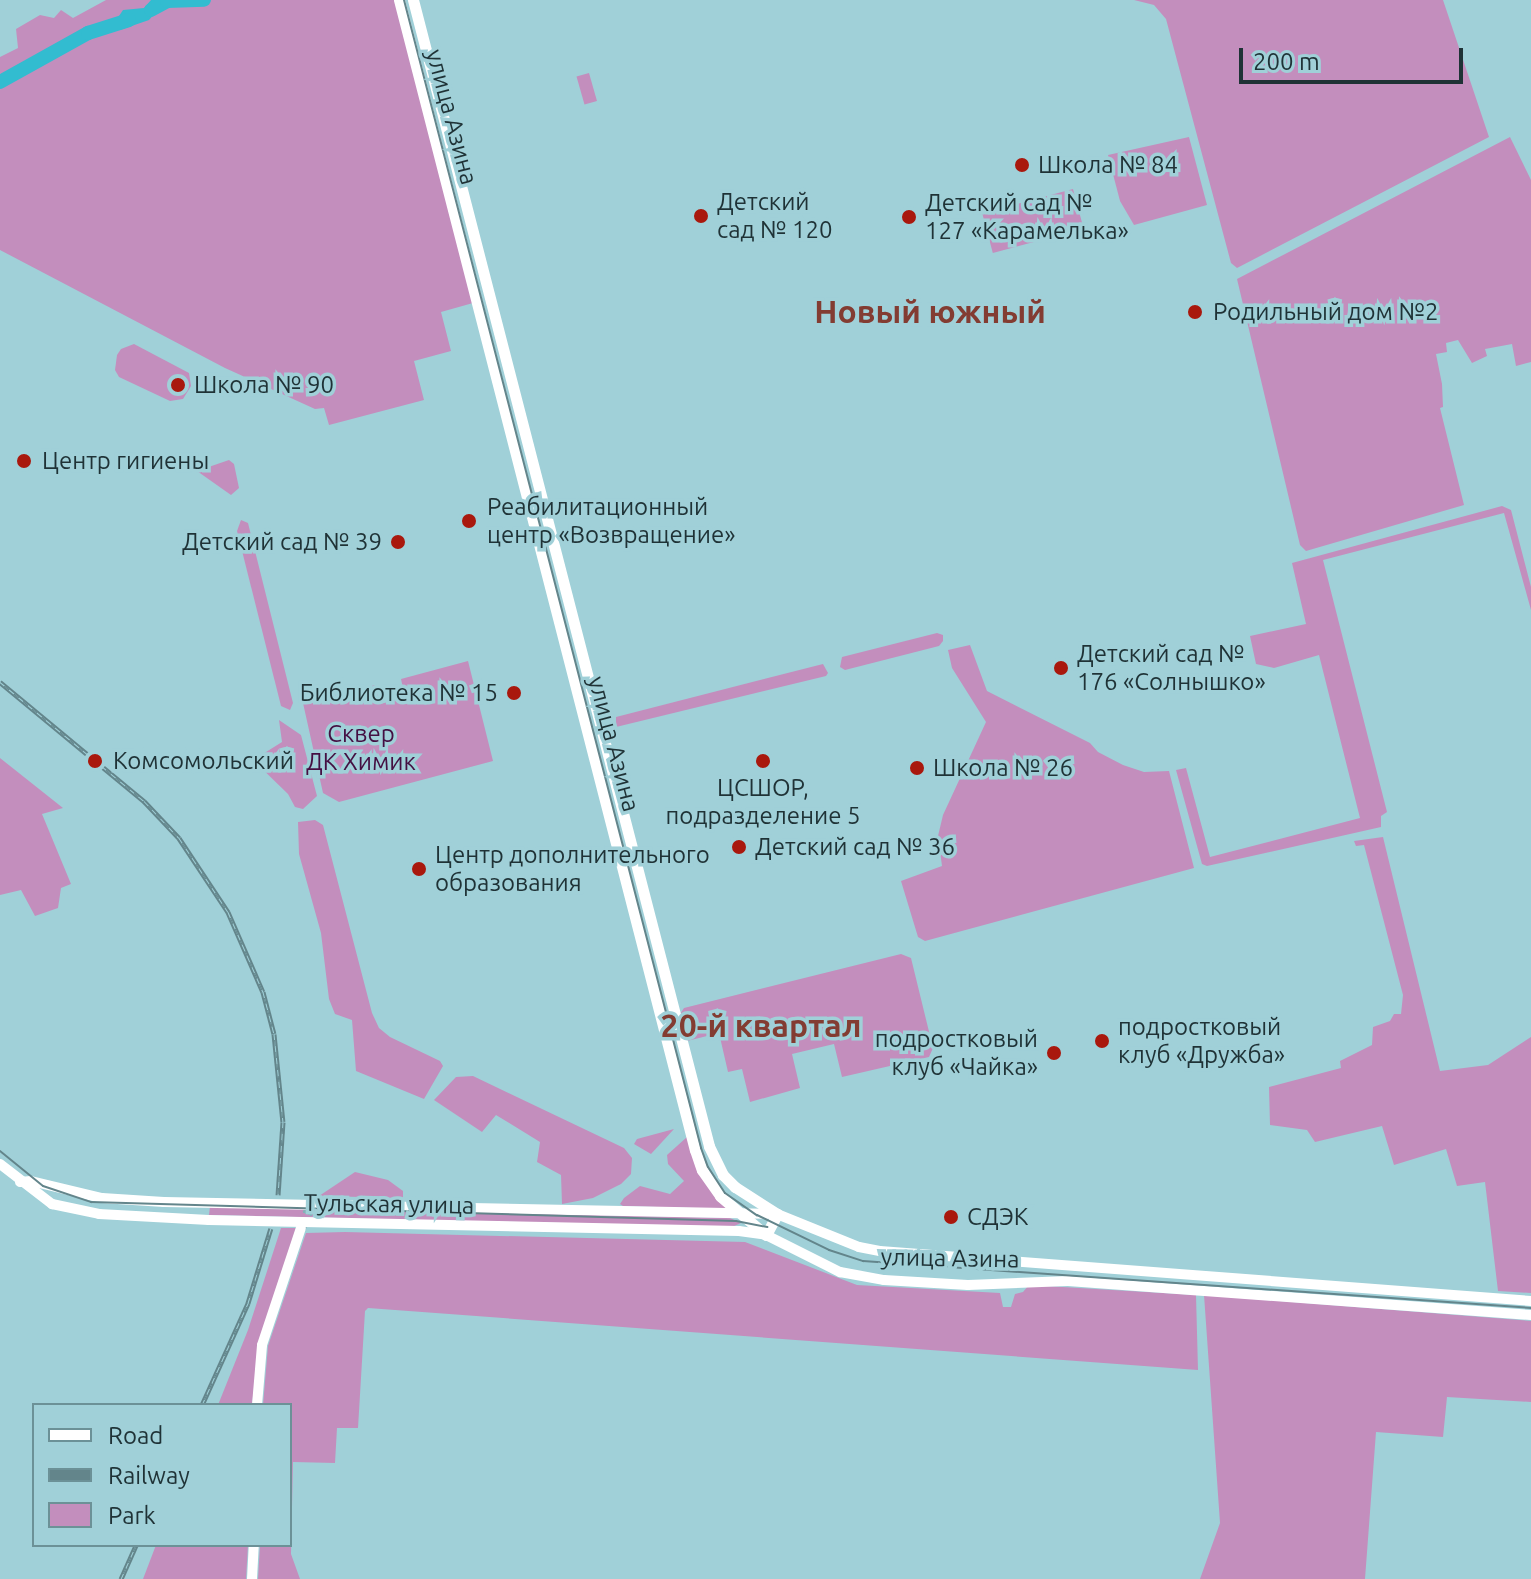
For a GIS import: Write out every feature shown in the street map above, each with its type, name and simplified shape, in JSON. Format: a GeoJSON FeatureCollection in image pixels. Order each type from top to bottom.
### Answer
{"type":"FeatureCollection","features":[{"type":"Feature","properties":{"kind":"main road","name":"улица Азина"},"geometry":{"type":"LineString","coordinates":[[399,0],[695,1150],[710,1183],[766,1235]]}},
{"type":"Feature","properties":{"kind":"main road","name":"улица Азина"},"geometry":{"type":"LineString","coordinates":[[413,0],[709,1146],[723,1175],[735,1187],[777,1214]]}},
{"type":"Feature","properties":{"kind":"main road"},"geometry":{"type":"LineString","coordinates":[[766,1235],[777,1214]]}},
{"type":"Feature","properties":{"kind":"street","name":"Тульская улица"},"geometry":{"type":"LineString","coordinates":[[0,1164],[52,1204],[74,1210],[209,1220],[739,1231],[766,1235]]}},
{"type":"Feature","properties":{"kind":"street","name":"Тульская улица"},"geometry":{"type":"LineString","coordinates":[[20,1182],[31,1181],[102,1198],[777,1214]]}},
{"type":"Feature","properties":{"kind":"street","name":"улица Азина"},"geometry":{"type":"LineString","coordinates":[[777,1214],[859,1247],[1015,1263],[1531,1301]]}},
{"type":"Feature","properties":{"kind":"street"},"geometry":{"type":"LineString","coordinates":[[257,1403],[262,1345],[301,1228]]}},
{"type":"Feature","properties":{"kind":"street","name":"улица Азина"},"geometry":{"type":"LineString","coordinates":[[766,1235],[816,1261],[861,1277],[968,1285],[1068,1281],[1531,1315]]}},
{"type":"Feature","properties":{"kind":"street"},"geometry":{"type":"LineString","coordinates":[[1014,1282],[1015,1263]]}},
{"type":"Feature","properties":{"kind":"street"},"geometry":{"type":"LineString","coordinates":[[252,1579],[254,1547]]}},
{"type":"Feature","properties":{"kind":"green space"},"geometry":{"type":"Polygon","coordinates":[[[106,0],[395,0],[473,303],[441,312],[451,351],[414,361],[424,400],[329,425],[324,408],[315,409],[225,368],[0,250],[0,57],[18,48],[16,29],[40,15],[54,18],[61,10],[73,18],[106,0]]]}},
{"type":"Feature","properties":{"kind":"green space"},"geometry":{"type":"Polygon","coordinates":[[[1134,0],[1443,0],[1489,137],[1237,268],[1231,263],[1166,19],[1154,5],[1134,0]]]}},
{"type":"Feature","properties":{"kind":"green space"},"geometry":{"type":"Polygon","coordinates":[[[589,73],[597,101],[584,104],[577,77],[589,73]]]}},
{"type":"Feature","properties":{"kind":"green space"},"geometry":{"type":"Polygon","coordinates":[[[1189,137],[1207,205],[1134,225],[1120,201],[1108,155],[1189,137]]]}},
{"type":"Feature","properties":{"kind":"green space"},"geometry":{"type":"Polygon","coordinates":[[[1510,137],[1531,180],[1531,362],[1516,366],[1512,344],[1485,349],[1487,356],[1472,363],[1458,340],[1446,343],[1447,352],[1436,354],[1442,384],[1443,407],[1440,408],[1464,505],[1306,551],[1300,545],[1237,279],[1510,137]]]}},
{"type":"Feature","properties":{"kind":"green space"},"geometry":{"type":"Polygon","coordinates":[[[1073,189],[1084,229],[993,253],[982,213],[1073,189]]]}},
{"type":"Feature","properties":{"kind":"green space"},"geometry":{"type":"Polygon","coordinates":[[[134,344],[189,373],[191,386],[183,399],[170,401],[119,377],[115,370],[117,355],[121,349],[134,344]]]}},
{"type":"Feature","properties":{"kind":"green space"},"geometry":{"type":"Polygon","coordinates":[[[229,460],[234,464],[239,488],[231,495],[197,471],[229,460]]]}},
{"type":"Feature","properties":{"kind":"green space"},"geometry":{"type":"Polygon","coordinates":[[[1502,506],[1511,510],[1531,587],[1531,610],[1504,513],[1323,560],[1387,812],[1381,816],[1381,827],[1207,866],[1202,864],[1176,770],[1186,768],[1210,857],[1360,818],[1319,655],[1274,668],[1256,664],[1250,636],[1306,624],[1292,563],[1502,506]]]}},
{"type":"Feature","properties":{"kind":"green space"},"geometry":{"type":"Polygon","coordinates":[[[241,520],[248,523],[293,703],[290,710],[281,706],[237,531],[241,520]]]}},
{"type":"Feature","properties":{"kind":"green space"},"geometry":{"type":"Polygon","coordinates":[[[937,633],[943,635],[939,646],[845,670],[840,667],[842,657],[937,633]]]}},
{"type":"Feature","properties":{"kind":"green space"},"geometry":{"type":"Polygon","coordinates":[[[970,645],[987,691],[1090,743],[1098,752],[1123,765],[1144,772],[1169,771],[1194,868],[925,941],[918,937],[901,881],[942,866],[938,836],[943,815],[986,722],[952,668],[948,650],[970,645]]]}},
{"type":"Feature","properties":{"kind":"green space","name":"Сквер ДК Химик"},"geometry":{"type":"Polygon","coordinates":[[[468,661],[493,761],[339,802],[323,793],[303,703],[375,685],[380,704],[405,698],[401,679],[468,661]]]}},
{"type":"Feature","properties":{"kind":"green space"},"geometry":{"type":"Polygon","coordinates":[[[823,664],[828,673],[826,676],[616,727],[616,717],[823,664]]]}},
{"type":"Feature","properties":{"kind":"green space"},"geometry":{"type":"Polygon","coordinates":[[[279,720],[301,735],[317,796],[303,809],[295,807],[288,794],[253,760],[282,742],[279,720]]]}},
{"type":"Feature","properties":{"kind":"green space"},"geometry":{"type":"Polygon","coordinates":[[[0,758],[63,808],[42,814],[71,884],[61,888],[58,908],[35,916],[21,890],[0,895],[0,758]]]}},
{"type":"Feature","properties":{"kind":"green space"},"geometry":{"type":"Polygon","coordinates":[[[315,820],[323,825],[372,1013],[379,1028],[390,1037],[440,1061],[443,1066],[424,1099],[356,1071],[352,1020],[335,1014],[329,999],[321,933],[299,854],[298,822],[315,820]]]}},
{"type":"Feature","properties":{"kind":"green space"},"geometry":{"type":"Polygon","coordinates":[[[1383,837],[1440,1071],[1488,1065],[1531,1037],[1531,1293],[1498,1291],[1485,1182],[1457,1186],[1446,1149],[1394,1165],[1382,1126],[1315,1142],[1307,1130],[1270,1125],[1269,1087],[1341,1068],[1340,1061],[1372,1045],[1373,1027],[1390,1021],[1394,1014],[1401,1014],[1403,995],[1364,845],[1356,846],[1354,841],[1383,837]]]}},
{"type":"Feature","properties":{"kind":"green space"},"geometry":{"type":"Polygon","coordinates":[[[901,954],[911,958],[933,1048],[929,1057],[842,1077],[834,1044],[792,1054],[800,1088],[750,1102],[742,1069],[728,1072],[719,1033],[687,1041],[680,1014],[684,1008],[901,954]]]}},
{"type":"Feature","properties":{"kind":"green space"},"geometry":{"type":"Polygon","coordinates":[[[473,1076],[624,1148],[632,1158],[631,1174],[621,1184],[593,1198],[562,1204],[561,1175],[537,1162],[540,1142],[496,1115],[482,1132],[434,1100],[456,1077],[473,1076]]]}},
{"type":"Feature","properties":{"kind":"green space"},"geometry":{"type":"Polygon","coordinates":[[[674,1129],[651,1154],[634,1144],[637,1139],[674,1129]]]}},
{"type":"Feature","properties":{"kind":"green space"},"geometry":{"type":"Polygon","coordinates":[[[687,1137],[727,1209],[620,1204],[640,1186],[670,1194],[684,1181],[668,1164],[667,1155],[687,1137]]]}},
{"type":"Feature","properties":{"kind":"green space"},"geometry":{"type":"Polygon","coordinates":[[[355,1172],[388,1180],[403,1191],[403,1198],[319,1196],[355,1172]]]}},
{"type":"Feature","properties":{"kind":"green space"},"geometry":{"type":"Polygon","coordinates":[[[210,1206],[730,1218],[741,1223],[732,1227],[209,1215],[210,1206]]]}},
{"type":"Feature","properties":{"kind":"green space"},"geometry":{"type":"Polygon","coordinates":[[[281,1228],[296,1228],[259,1344],[252,1403],[219,1403],[248,1330],[281,1228]]]}},
{"type":"Feature","properties":{"kind":"green space"},"geometry":{"type":"Polygon","coordinates":[[[306,1233],[745,1242],[857,1285],[1000,1293],[1003,1307],[1011,1307],[1015,1294],[1023,1292],[1029,1285],[1196,1295],[1198,1370],[368,1308],[365,1311],[358,1428],[337,1428],[335,1463],[293,1462],[292,1508],[292,1403],[263,1403],[268,1346],[306,1233]]]}},
{"type":"Feature","properties":{"kind":"green space"},"geometry":{"type":"Polygon","coordinates":[[[1204,1295],[1531,1321],[1531,1402],[1447,1397],[1443,1437],[1376,1432],[1365,1579],[1200,1579],[1220,1523],[1204,1295]]]}},
{"type":"Feature","properties":{"kind":"green space"},"geometry":{"type":"Polygon","coordinates":[[[155,1547],[248,1547],[246,1579],[143,1579],[155,1547]]]}},
{"type":"Feature","properties":{"kind":"green space"},"geometry":{"type":"Polygon","coordinates":[[[260,1547],[291,1547],[300,1579],[258,1579],[260,1547]]]}},
{"type":"Feature","properties":{"kind":"water"},"geometry":{"type":"Polygon","coordinates":[[[151,0],[167,0],[149,20],[120,30],[113,25],[123,10],[144,8],[151,0]]]}},
{"type":"Feature","properties":{"kind":"waterway"},"geometry":{"type":"LineString","coordinates":[[151,10],[167,1],[204,0]]}},
{"type":"Feature","properties":{"kind":"waterway"},"geometry":{"type":"LineString","coordinates":[[0,82],[88,33],[129,20]]}},
{"type":"Feature","properties":{"kind":"tunnel"},"geometry":{"type":"LineString","coordinates":[[301,1228],[315,1196]]}},
{"type":"Feature","properties":{"kind":"tram line"},"geometry":{"type":"LineString","coordinates":[[404,0],[701,1148],[708,1167],[725,1193],[757,1215],[829,1250],[863,1261],[1531,1308]]}},
{"type":"Feature","properties":{"kind":"tram line"},"geometry":{"type":"LineString","coordinates":[[0,1151],[43,1186],[91,1202],[736,1221],[767,1227]]}},
{"type":"Feature","properties":{"kind":"railway"},"geometry":{"type":"LineString","coordinates":[[0,682],[144,801],[179,838],[228,912],[263,992],[274,1034],[283,1122],[278,1195]]}},
{"type":"Feature","properties":{"kind":"railway"},"geometry":{"type":"LineString","coordinates":[[203,1403],[248,1303],[271,1228]]}},
{"type":"Feature","properties":{"kind":"railway"},"geometry":{"type":"LineString","coordinates":[[121,1579],[135,1547]]}},
{"type":"Feature","properties":{"kind":"place","name":"Школа № 84"},"geometry":{"type":"Point","coordinates":[1022,165]}},
{"type":"Feature","properties":{"kind":"place","name":"Детский сад № 120"},"geometry":{"type":"Point","coordinates":[701,216]}},
{"type":"Feature","properties":{"kind":"place","name":"Детский сад № 127 «Карамелька»"},"geometry":{"type":"Point","coordinates":[909,217]}},
{"type":"Feature","properties":{"kind":"place","name":"Родильный дом №2"},"geometry":{"type":"Point","coordinates":[1195,312]}},
{"type":"Feature","properties":{"kind":"place","name":"Школа № 90"},"geometry":{"type":"Point","coordinates":[178,385]}},
{"type":"Feature","properties":{"kind":"place","name":"Центр гигиены"},"geometry":{"type":"Point","coordinates":[24,461]}},
{"type":"Feature","properties":{"kind":"place","name":"Реабилитационный центр «Возвращение»"},"geometry":{"type":"Point","coordinates":[469,521]}},
{"type":"Feature","properties":{"kind":"place","name":"Детский сад № 39"},"geometry":{"type":"Point","coordinates":[398,542]}},
{"type":"Feature","properties":{"kind":"place","name":"Детский сад № 176 «Солнышко»"},"geometry":{"type":"Point","coordinates":[1061,668]}},
{"type":"Feature","properties":{"kind":"place","name":"Библиотека № 15"},"geometry":{"type":"Point","coordinates":[514,693]}},
{"type":"Feature","properties":{"kind":"place","name":"Комсомольский"},"geometry":{"type":"Point","coordinates":[95,761]}},
{"type":"Feature","properties":{"kind":"place","name":"ЦСШОР, подразделение 5"},"geometry":{"type":"Point","coordinates":[763,761]}},
{"type":"Feature","properties":{"kind":"place","name":"Школа № 26"},"geometry":{"type":"Point","coordinates":[917,768]}},
{"type":"Feature","properties":{"kind":"place","name":"Детский сад № 36"},"geometry":{"type":"Point","coordinates":[739,847]}},
{"type":"Feature","properties":{"kind":"place","name":"Центр дополнительного образования"},"geometry":{"type":"Point","coordinates":[419,869]}},
{"type":"Feature","properties":{"kind":"place","name":"подростковый клуб «Дружба»"},"geometry":{"type":"Point","coordinates":[1102,1041]}},
{"type":"Feature","properties":{"kind":"place","name":"подростковый клуб «Чайка»"},"geometry":{"type":"Point","coordinates":[1054,1053]}},
{"type":"Feature","properties":{"kind":"place","name":"СДЭК"},"geometry":{"type":"Point","coordinates":[951,1217]}},
{"type":"Feature","properties":{"kind":"district","name":"Новый южный"},"geometry":{"type":"Point","coordinates":[930,311]}},
{"type":"Feature","properties":{"kind":"district","name":"20-й квартал"},"geometry":{"type":"Point","coordinates":[761,1025]}}]}
